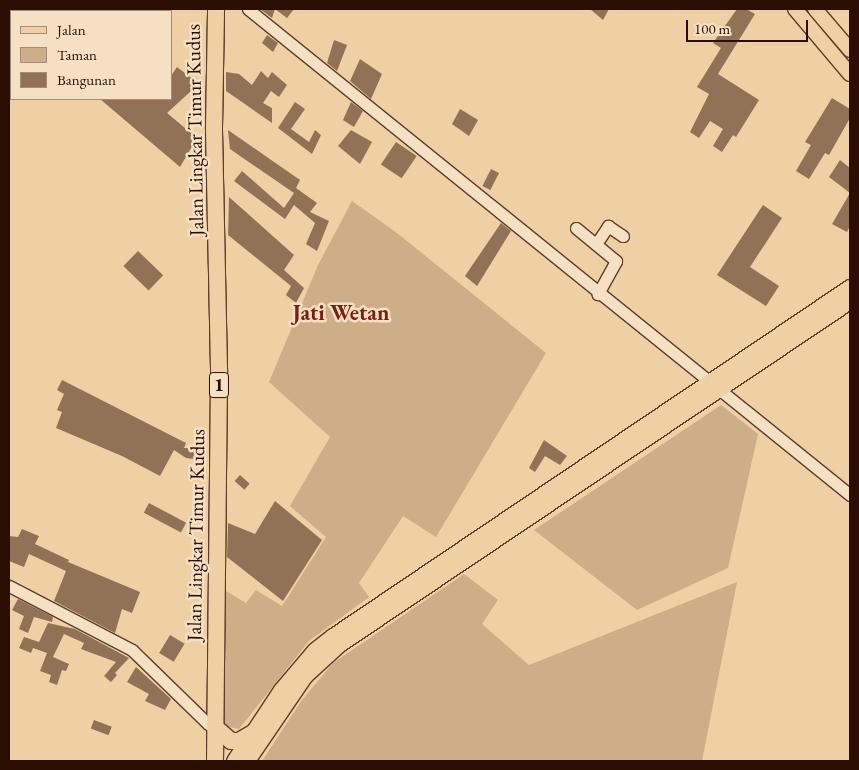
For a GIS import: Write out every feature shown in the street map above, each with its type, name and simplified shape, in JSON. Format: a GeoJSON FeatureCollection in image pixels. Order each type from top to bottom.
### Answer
{"type":"FeatureCollection","features":[{"type":"Feature","properties":{"kind":"highway","name":"Jalan Lingkar Timur Kudus"},"geometry":{"type":"LineString","coordinates":[[205,9],[211,726],[215,761]]}},
{"type":"Feature","properties":{"kind":"highway","name":"Jalan Lingkar Timur Kudus"},"geometry":{"type":"LineString","coordinates":[[206,761],[211,726],[219,379],[214,127],[216,9]]}},
{"type":"Feature","properties":{"kind":"highway"},"geometry":{"type":"LineString","coordinates":[[211,726],[231,741],[239,741],[256,731]]}},
{"type":"Feature","properties":{"kind":"main road"},"geometry":{"type":"LineString","coordinates":[[795,9],[850,74]]}},
{"type":"Feature","properties":{"kind":"main road"},"geometry":{"type":"LineString","coordinates":[[815,9],[850,50]]}},
{"type":"Feature","properties":{"kind":"main road"},"geometry":{"type":"LineString","coordinates":[[248,761],[295,690],[340,645],[716,386],[850,287]]}},
{"type":"Feature","properties":{"kind":"main road"},"geometry":{"type":"LineString","coordinates":[[234,761],[256,731],[281,690],[315,650],[333,636],[716,386],[850,302]]}},
{"type":"Feature","properties":{"kind":"street"},"geometry":{"type":"LineString","coordinates":[[248,9],[598,294],[716,386],[850,495]]}},
{"type":"Feature","properties":{"kind":"street"},"geometry":{"type":"LineString","coordinates":[[596,244],[608,226],[624,236]]}},
{"type":"Feature","properties":{"kind":"street"},"geometry":{"type":"LineString","coordinates":[[576,228],[616,261],[598,294]]}},
{"type":"Feature","properties":{"kind":"street"},"geometry":{"type":"LineString","coordinates":[[9,586],[132,650],[211,726]]}},
{"type":"Feature","properties":{"kind":"green space"},"geometry":{"type":"Polygon","coordinates":[[[352,201],[397,233],[546,353],[436,537],[403,516],[359,583],[369,597],[309,641],[239,729],[220,725],[226,591],[246,603],[256,590],[282,606],[326,537],[290,506],[330,437],[269,382],[318,265],[352,201]]]}},
{"type":"Feature","properties":{"kind":"green space"},"geometry":{"type":"Polygon","coordinates":[[[721,405],[758,434],[728,568],[637,610],[534,530],[721,405]]]}},
{"type":"Feature","properties":{"kind":"green space"},"geometry":{"type":"Polygon","coordinates":[[[464,574],[498,600],[482,624],[529,665],[737,582],[702,761],[262,761],[302,700],[333,663],[464,574]]]}},
{"type":"Feature","properties":{"kind":"building"},"geometry":{"type":"Polygon","coordinates":[[[260,9],[275,9],[272,18],[260,9]]]}},
{"type":"Feature","properties":{"kind":"building"},"geometry":{"type":"Polygon","coordinates":[[[275,9],[294,9],[287,18],[275,9]]]}},
{"type":"Feature","properties":{"kind":"building"},"geometry":{"type":"Polygon","coordinates":[[[590,9],[609,9],[603,20],[590,9]]]}},
{"type":"Feature","properties":{"kind":"building"},"geometry":{"type":"Polygon","coordinates":[[[737,9],[746,9],[755,14],[718,74],[759,100],[736,137],[733,135],[722,152],[713,146],[723,129],[710,121],[699,138],[690,132],[709,94],[697,87],[721,48],[713,43],[737,9]]]}},
{"type":"Feature","properties":{"kind":"building"},"geometry":{"type":"Polygon","coordinates":[[[267,35],[278,43],[273,52],[262,43],[267,35]]]}},
{"type":"Feature","properties":{"kind":"building"},"geometry":{"type":"Polygon","coordinates":[[[334,40],[347,45],[337,71],[327,63],[334,40]]]}},
{"type":"Feature","properties":{"kind":"building"},"geometry":{"type":"Polygon","coordinates":[[[360,59],[382,74],[371,99],[350,81],[360,59]]]}},
{"type":"Feature","properties":{"kind":"building"},"geometry":{"type":"Polygon","coordinates":[[[177,67],[194,80],[191,91],[167,113],[197,138],[180,167],[101,100],[172,100],[172,74],[177,67]]]}},
{"type":"Feature","properties":{"kind":"building"},"geometry":{"type":"Polygon","coordinates":[[[261,71],[268,78],[272,72],[287,85],[279,97],[271,91],[263,103],[272,108],[272,123],[226,91],[226,72],[239,74],[252,85],[261,71]]]}},
{"type":"Feature","properties":{"kind":"building"},"geometry":{"type":"Polygon","coordinates":[[[832,98],[850,109],[850,118],[829,155],[825,153],[809,179],[796,171],[811,145],[805,142],[832,98]]]}},
{"type":"Feature","properties":{"kind":"building"},"geometry":{"type":"Polygon","coordinates":[[[295,102],[305,109],[291,129],[309,142],[315,130],[321,135],[312,154],[278,128],[295,102]]]}},
{"type":"Feature","properties":{"kind":"building"},"geometry":{"type":"Polygon","coordinates":[[[351,102],[363,111],[354,127],[343,120],[351,102]]]}},
{"type":"Feature","properties":{"kind":"building"},"geometry":{"type":"Polygon","coordinates":[[[460,109],[478,120],[469,136],[452,124],[460,109]]]}},
{"type":"Feature","properties":{"kind":"building"},"geometry":{"type":"Polygon","coordinates":[[[228,130],[300,180],[296,188],[317,203],[310,212],[329,221],[317,251],[306,244],[315,223],[294,205],[285,219],[234,181],[242,171],[284,208],[294,193],[230,149],[228,130]]]}},
{"type":"Feature","properties":{"kind":"building"},"geometry":{"type":"Polygon","coordinates":[[[351,130],[372,142],[360,164],[338,146],[351,130]]]}},
{"type":"Feature","properties":{"kind":"building"},"geometry":{"type":"Polygon","coordinates":[[[396,142],[417,156],[402,178],[381,164],[396,142]]]}},
{"type":"Feature","properties":{"kind":"building"},"geometry":{"type":"Polygon","coordinates":[[[840,160],[850,168],[850,193],[829,177],[840,160]]]}},
{"type":"Feature","properties":{"kind":"building"},"geometry":{"type":"Polygon","coordinates":[[[491,169],[499,173],[490,190],[482,186],[491,169]]]}},
{"type":"Feature","properties":{"kind":"building"},"geometry":{"type":"Polygon","coordinates":[[[850,193],[850,226],[847,232],[832,224],[850,193]]]}},
{"type":"Feature","properties":{"kind":"building"},"geometry":{"type":"Polygon","coordinates":[[[229,197],[294,255],[284,270],[304,288],[296,303],[286,295],[291,286],[228,235],[229,197]]]}},
{"type":"Feature","properties":{"kind":"building"},"geometry":{"type":"Polygon","coordinates":[[[763,205],[782,218],[750,267],[779,286],[766,306],[717,275],[763,205]]]}},
{"type":"Feature","properties":{"kind":"building"},"geometry":{"type":"Polygon","coordinates":[[[501,223],[511,231],[477,286],[465,276],[501,223]]]}},
{"type":"Feature","properties":{"kind":"building"},"geometry":{"type":"Polygon","coordinates":[[[138,251],[163,275],[149,290],[123,266],[138,251]]]}},
{"type":"Feature","properties":{"kind":"building"},"geometry":{"type":"Polygon","coordinates":[[[62,380],[186,443],[184,448],[194,448],[194,459],[186,458],[174,450],[160,476],[122,456],[56,428],[62,412],[57,410],[64,394],[57,390],[62,380]]]}},
{"type":"Feature","properties":{"kind":"building"},"geometry":{"type":"Polygon","coordinates":[[[544,440],[567,456],[560,465],[545,456],[535,472],[529,468],[544,440]]]}},
{"type":"Feature","properties":{"kind":"building"},"geometry":{"type":"Polygon","coordinates":[[[240,475],[250,484],[244,490],[235,481],[240,475]]]}},
{"type":"Feature","properties":{"kind":"building"},"geometry":{"type":"Polygon","coordinates":[[[275,501],[322,540],[283,601],[227,557],[228,523],[255,534],[275,501]]]}},
{"type":"Feature","properties":{"kind":"building"},"geometry":{"type":"Polygon","coordinates":[[[149,503],[186,523],[181,532],[144,513],[149,503]]]}},
{"type":"Feature","properties":{"kind":"building"},"geometry":{"type":"Polygon","coordinates":[[[22,529],[39,536],[35,544],[69,560],[68,562],[140,592],[132,613],[122,609],[115,633],[54,601],[66,571],[29,554],[24,567],[9,561],[9,536],[18,537],[22,529]]]}},
{"type":"Feature","properties":{"kind":"building"},"geometry":{"type":"Polygon","coordinates":[[[18,599],[53,617],[52,622],[34,617],[28,633],[19,629],[24,616],[12,610],[18,599]]]}},
{"type":"Feature","properties":{"kind":"building"},"geometry":{"type":"Polygon","coordinates":[[[48,623],[75,629],[129,658],[115,673],[117,675],[111,682],[104,676],[116,662],[81,649],[84,643],[64,634],[53,657],[69,664],[66,671],[62,670],[57,685],[49,682],[51,675],[40,671],[47,653],[33,648],[31,653],[19,648],[24,637],[39,642],[48,623]]]}},
{"type":"Feature","properties":{"kind":"building"},"geometry":{"type":"Polygon","coordinates":[[[170,635],[185,644],[174,662],[159,653],[170,635]]]}},
{"type":"Feature","properties":{"kind":"building"},"geometry":{"type":"Polygon","coordinates":[[[136,667],[171,699],[165,710],[145,701],[149,694],[127,682],[136,667]]]}},
{"type":"Feature","properties":{"kind":"building"},"geometry":{"type":"Polygon","coordinates":[[[94,720],[112,727],[109,735],[91,728],[94,720]]]}},
{"type":"Feature","properties":{"kind":"district","name":"Jati Wetan"},"geometry":{"type":"Point","coordinates":[341,313]}}]}
